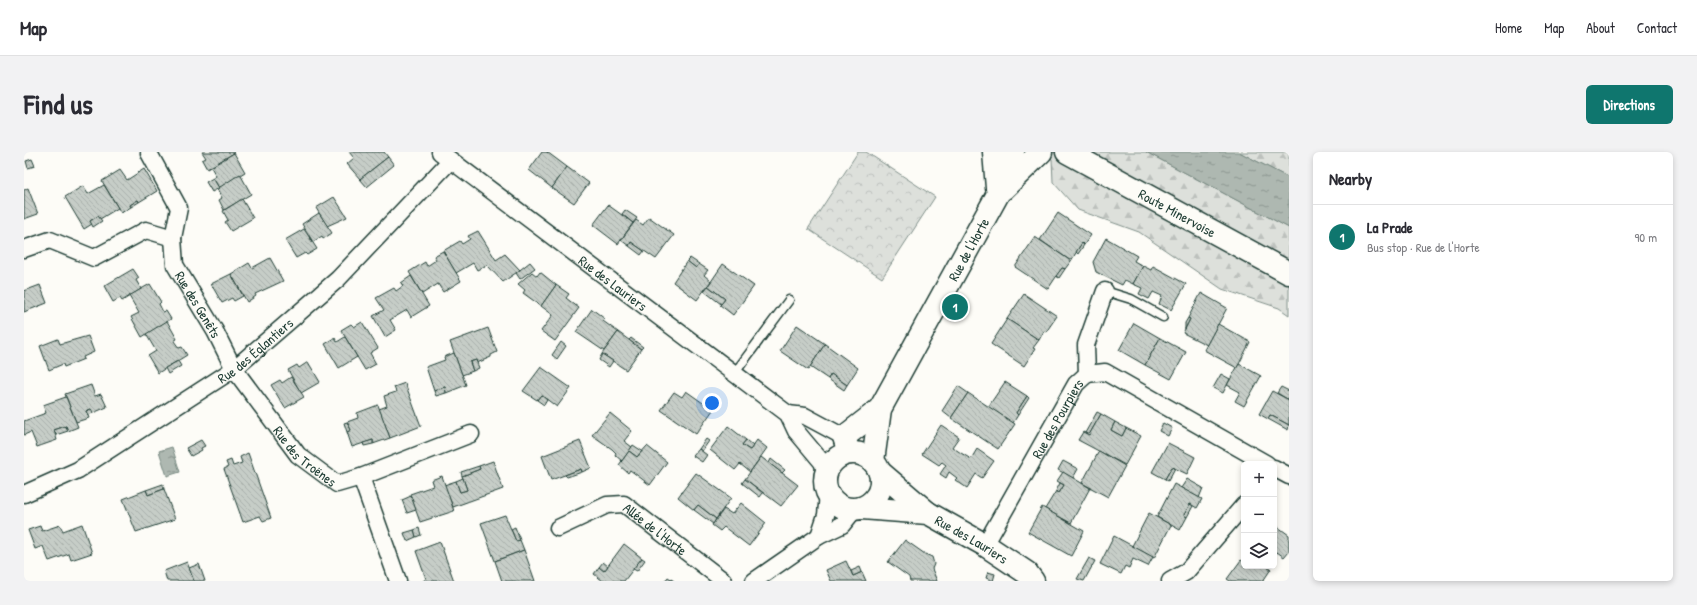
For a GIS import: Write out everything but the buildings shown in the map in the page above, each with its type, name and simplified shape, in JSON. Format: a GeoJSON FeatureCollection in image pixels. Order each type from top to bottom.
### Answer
{"type":"FeatureCollection","features":[{"type":"Feature","properties":{"kind":"street"},"geometry":{"type":"LineString","coordinates":[[994,152],[998,194]]}},
{"type":"Feature","properties":{"kind":"street","name":"Rue de l'Horte"},"geometry":{"type":"LineString","coordinates":[[846,445],[880,409],[998,194],[1013,152]]}},
{"type":"Feature","properties":{"kind":"street","name":"Rue de l'Horte"},"geometry":{"type":"LineString","coordinates":[[998,194],[1041,152]]}},
{"type":"Feature","properties":{"kind":"street","name":"Route Minervoise"},"geometry":{"type":"LineString","coordinates":[[1067,152],[1289,273]]}},
{"type":"Feature","properties":{"kind":"street","name":"Rue des Genêts"},"geometry":{"type":"LineString","coordinates":[[149,153],[179,208],[173,238],[175,265],[215,330],[234,369]]}},
{"type":"Feature","properties":{"kind":"street","name":"Rue des Églantiers"},"geometry":{"type":"LineString","coordinates":[[24,494],[78,470],[234,369],[338,279],[445,156]]}},
{"type":"Feature","properties":{"kind":"street","name":"Rue des Lauriers"},"geometry":{"type":"LineString","coordinates":[[445,156],[788,414],[796,431],[822,462],[827,483]]}},
{"type":"Feature","properties":{"kind":"street"},"geometry":{"type":"LineString","coordinates":[[24,249],[50,240],[94,258],[146,230],[173,238]]}},
{"type":"Feature","properties":{"kind":"street"},"geometry":{"type":"LineString","coordinates":[[1087,374],[1086,346],[1105,291]]}},
{"type":"Feature","properties":{"kind":"street","name":"Rue des Troënes"},"geometry":{"type":"LineString","coordinates":[[234,369],[298,455],[337,484],[361,477],[471,434]]}},
{"type":"Feature","properties":{"kind":"street","name":"Rue des Pourpiers"},"geometry":{"type":"LineString","coordinates":[[985,545],[1076,384],[1087,374],[1105,372],[1262,461]]}},
{"type":"Feature","properties":{"kind":"street","name":"Rue de l'Horte"},"geometry":{"type":"LineString","coordinates":[[876,466],[880,409]]}},
{"type":"Feature","properties":{"kind":"street","name":"Rue des Lauriers"},"geometry":{"type":"LineString","coordinates":[[788,414],[805,416],[846,445]]}},
{"type":"Feature","properties":{"kind":"street"},"geometry":{"type":"LineString","coordinates":[[754,581],[819,536],[842,525],[859,508],[870,503],[876,497],[880,490],[881,481],[876,466],[866,456],[858,453],[846,445],[835,459],[827,483],[826,515],[819,536]]}},
{"type":"Feature","properties":{"kind":"street","name":"Rue des Lauriers"},"geometry":{"type":"LineString","coordinates":[[876,466],[928,513],[985,545],[1027,573],[1033,581]]}},
{"type":"Feature","properties":{"kind":"street"},"geometry":{"type":"LineString","coordinates":[[1277,470],[1289,476]]}},
{"type":"Feature","properties":{"kind":"street"},"geometry":{"type":"LineString","coordinates":[[361,477],[398,581]]}},
{"type":"Feature","properties":{"kind":"street"},"geometry":{"type":"LineString","coordinates":[[827,483],[833,500],[839,505],[859,508]]}},
{"type":"Feature","properties":{"kind":"street","name":"Allée de l'Horte"},"geometry":{"type":"LineString","coordinates":[[558,528],[608,505],[624,504],[724,581]]}},
{"type":"Feature","properties":{"kind":"street","name":"Rue des Lauriers"},"geometry":{"type":"LineString","coordinates":[[859,508],[928,513]]}},
{"type":"Feature","properties":{"kind":"street"},"geometry":{"type":"LineString","coordinates":[[1170,581],[1191,577],[1241,509]]}},
{"type":"Feature","properties":{"kind":"lane"},"geometry":{"type":"LineString","coordinates":[[1105,291],[1131,298],[1163,317]]}},
{"type":"Feature","properties":{"kind":"lane"},"geometry":{"type":"LineString","coordinates":[[734,374],[789,300]]}},
{"type":"Feature","properties":{"kind":"green space"},"geometry":{"type":"Polygon","coordinates":[[[858,152],[866,152],[935,197],[882,278],[808,229],[858,152]]]}},
{"type":"Feature","properties":{"kind":"green space"},"geometry":{"type":"Polygon","coordinates":[[[1040,152],[1146,152],[1289,228],[1289,315],[1279,308],[1222,289],[1139,232],[1078,210],[1053,182],[1052,159],[1040,152]]]}},
{"type":"Feature","properties":{"kind":"green space"},"geometry":{"type":"Polygon","coordinates":[[[1239,152],[1289,152],[1289,178],[1239,152]]]}},
{"type":"Feature","properties":{"kind":"water"},"geometry":{"type":"Polygon","coordinates":[[[1146,152],[1239,152],[1289,178],[1289,228],[1146,152]]]}},
{"type":"Feature","properties":{"kind":"water"},"geometry":{"type":"Polygon","coordinates":[[[172,447],[180,472],[167,476],[159,451],[172,447]]]}},
{"type":"Feature","properties":{"kind":"place","name":"La Prade"},"geometry":{"type":"Point","coordinates":[955,307]}}]}
